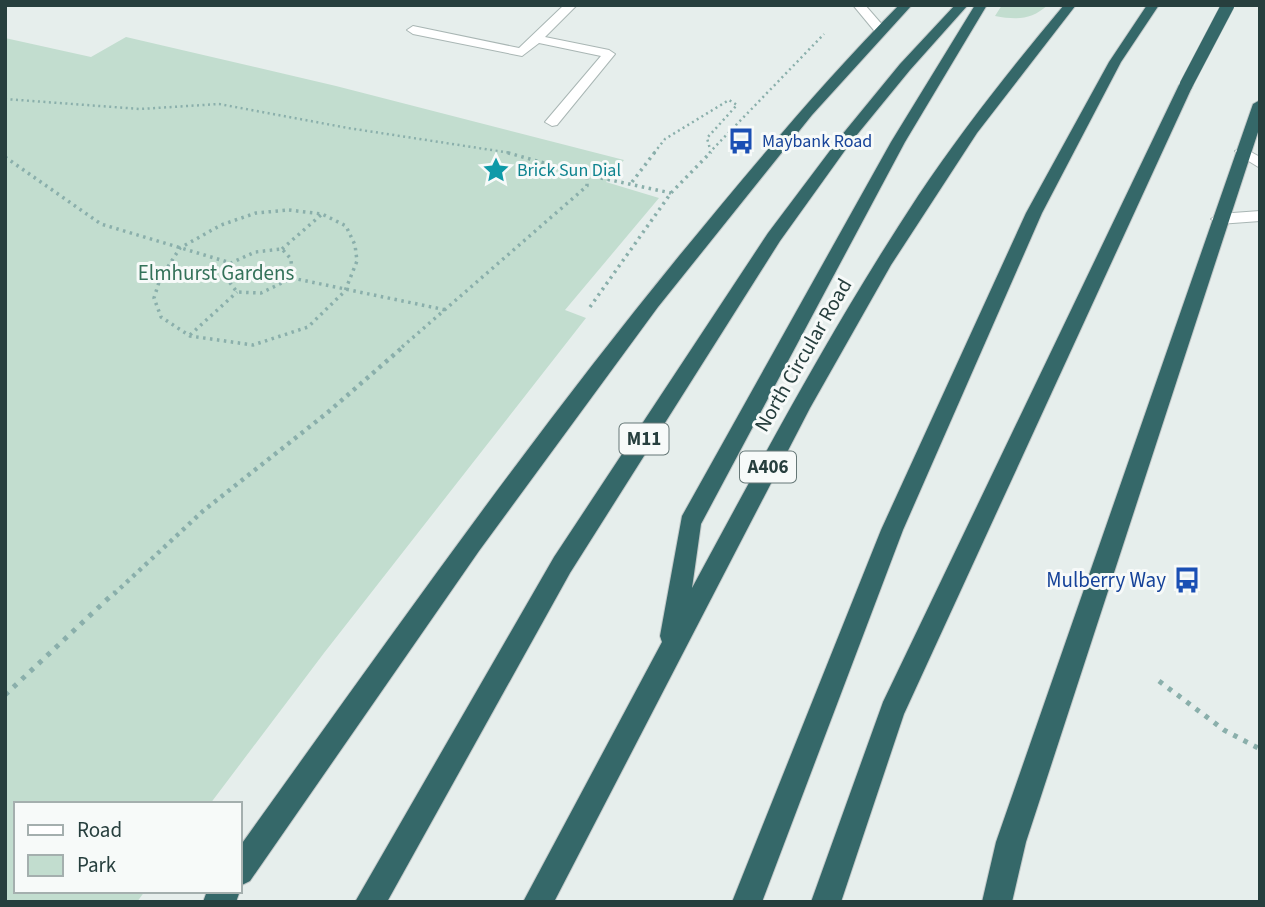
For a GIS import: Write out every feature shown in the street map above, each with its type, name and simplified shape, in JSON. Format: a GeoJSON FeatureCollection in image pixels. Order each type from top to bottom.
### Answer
{"type":"FeatureCollection","features":[{"type":"Feature","properties":{"kind":"highway"},"geometry":{"type":"LineString","coordinates":[[242,868],[496,510],[647,306],[769,155],[906,5]]}},
{"type":"Feature","properties":{"kind":"highway","name":"M11"},"geometry":{"type":"LineString","coordinates":[[370,902],[562,565],[774,237],[905,67],[962,5]]}},
{"type":"Feature","properties":{"kind":"highway"},"geometry":{"type":"LineString","coordinates":[[669,655],[690,523],[898,142],[981,5]]}},
{"type":"Feature","properties":{"kind":"highway","name":"North Circular Road"},"geometry":{"type":"LineString","coordinates":[[538,902],[812,384],[936,179],[1029,52],[1070,5]]}},
{"type":"Feature","properties":{"kind":"highway"},"geometry":{"type":"LineString","coordinates":[[747,902],[892,530],[1034,213],[1115,62],[1153,5]]}},
{"type":"Feature","properties":{"kind":"highway"},"geometry":{"type":"LineString","coordinates":[[826,902],[892,711],[1186,85],[1228,5]]}},
{"type":"Feature","properties":{"kind":"highway"},"geometry":{"type":"LineString","coordinates":[[997,902],[1011,842],[1260,104]]}},
{"type":"Feature","properties":{"kind":"street"},"geometry":{"type":"LineString","coordinates":[[412,30],[522,52],[539,39],[571,5]]}},
{"type":"Feature","properties":{"kind":"street"},"geometry":{"type":"LineString","coordinates":[[859,5],[881,31]]}},
{"type":"Feature","properties":{"kind":"street"},"geometry":{"type":"LineString","coordinates":[[539,39],[609,54],[552,122]]}},
{"type":"Feature","properties":{"kind":"street"},"geometry":{"type":"LineString","coordinates":[[1242,151],[1260,163]]}},
{"type":"Feature","properties":{"kind":"street"},"geometry":{"type":"LineString","coordinates":[[1219,219],[1260,216]]}},
{"type":"Feature","properties":{"kind":"path"},"geometry":{"type":"LineString","coordinates":[[590,307],[671,193],[710,149],[733,131],[828,30]]}},
{"type":"Feature","properties":{"kind":"path"},"geometry":{"type":"LineString","coordinates":[[5,99],[140,109],[219,104],[348,128],[499,150],[587,175],[632,182],[671,193]]}},
{"type":"Feature","properties":{"kind":"path"},"geometry":{"type":"LineString","coordinates":[[632,182],[665,139],[729,100],[737,105],[707,138],[710,149]]}},
{"type":"Feature","properties":{"kind":"path"},"geometry":{"type":"LineString","coordinates":[[5,157],[101,224],[231,263],[256,252],[282,249],[322,214]]}},
{"type":"Feature","properties":{"kind":"path"},"geometry":{"type":"LineString","coordinates":[[5,695],[203,511],[327,413],[587,186],[587,175]]}},
{"type":"Feature","properties":{"kind":"path"},"geometry":{"type":"LineString","coordinates":[[289,210],[322,214],[346,226],[355,245],[357,261],[345,291],[308,327],[253,345],[190,336],[161,317],[154,298],[160,279],[180,248],[220,225],[256,213],[289,210]]}},
{"type":"Feature","properties":{"kind":"path"},"geometry":{"type":"LineString","coordinates":[[282,249],[291,259],[292,278]]}},
{"type":"Feature","properties":{"kind":"path"},"geometry":{"type":"LineString","coordinates":[[231,263],[227,279],[237,292]]}},
{"type":"Feature","properties":{"kind":"path"},"geometry":{"type":"LineString","coordinates":[[190,336],[237,292],[261,293],[292,278],[446,310]]}},
{"type":"Feature","properties":{"kind":"path"},"geometry":{"type":"LineString","coordinates":[[1159,681],[1224,730],[1260,749]]}},
{"type":"Feature","properties":{"kind":"green space"},"geometry":{"type":"Polygon","coordinates":[[[1002,5],[1048,5],[1030,16],[995,16],[1002,5]]]}},
{"type":"Feature","properties":{"kind":"green space","name":"Elmhurst Gardens"},"geometry":{"type":"Polygon","coordinates":[[[126,37],[336,86],[624,160],[606,182],[659,198],[565,310],[586,318],[324,653],[212,802],[14,802],[14,893],[144,893],[137,902],[5,902],[5,38],[91,57],[126,37]]]}},
{"type":"Feature","properties":{"kind":"place","name":"Maybank Road"},"geometry":{"type":"Point","coordinates":[741,141]}},
{"type":"Feature","properties":{"kind":"place","name":"Brick Sun Dial"},"geometry":{"type":"Point","coordinates":[496,170]}},
{"type":"Feature","properties":{"kind":"place","name":"Mulberry Way"},"geometry":{"type":"Point","coordinates":[1187,580]}}]}
